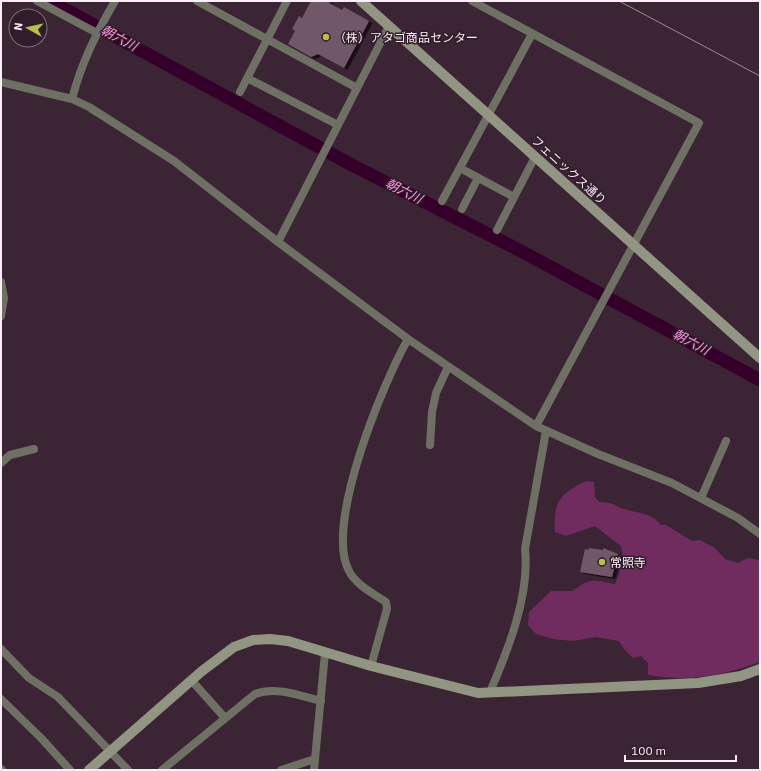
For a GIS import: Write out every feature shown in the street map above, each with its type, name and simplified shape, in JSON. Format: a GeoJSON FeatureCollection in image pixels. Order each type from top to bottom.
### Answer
{"type":"FeatureCollection","features":[{"type":"Feature","properties":{"kind":"street"},"geometry":{"type":"LineString","coordinates":[[37,1],[99,30]]}},
{"type":"Feature","properties":{"kind":"street"},"geometry":{"type":"LineString","coordinates":[[72,99],[80,69],[115,1]]}},
{"type":"Feature","properties":{"kind":"street"},"geometry":{"type":"LineString","coordinates":[[197,1],[357,88]]}},
{"type":"Feature","properties":{"kind":"street"},"geometry":{"type":"LineString","coordinates":[[240,92],[287,1]]}},
{"type":"Feature","properties":{"kind":"street","name":"フェニックス通り"},"geometry":{"type":"LineString","coordinates":[[361,1],[760,358]]}},
{"type":"Feature","properties":{"kind":"street"},"geometry":{"type":"LineString","coordinates":[[472,1],[699,123],[536,426]]}},
{"type":"Feature","properties":{"kind":"street"},"geometry":{"type":"LineString","coordinates":[[278,242],[389,26]]}},
{"type":"Feature","properties":{"kind":"street"},"geometry":{"type":"LineString","coordinates":[[442,201],[532,34]]}},
{"type":"Feature","properties":{"kind":"street"},"geometry":{"type":"LineString","coordinates":[[247,78],[338,125]]}},
{"type":"Feature","properties":{"kind":"street"},"geometry":{"type":"LineString","coordinates":[[1,82],[72,99],[95,110],[174,161],[278,242],[408,339],[536,426],[633,469],[672,483],[738,518],[760,534]]}},
{"type":"Feature","properties":{"kind":"street"},"geometry":{"type":"LineString","coordinates":[[497,230],[535,157]]}},
{"type":"Feature","properties":{"kind":"street"},"geometry":{"type":"LineString","coordinates":[[460,168],[514,197]]}},
{"type":"Feature","properties":{"kind":"street"},"geometry":{"type":"LineString","coordinates":[[462,209],[478,178]]}},
{"type":"Feature","properties":{"kind":"street"},"geometry":{"type":"LineString","coordinates":[[1,282],[4,298],[1,316]]}},
{"type":"Feature","properties":{"kind":"street"},"geometry":{"type":"LineString","coordinates":[[371,666],[387,609],[386,602],[354,579],[348,571],[343,554],[343,522],[347,498],[373,417],[394,363],[408,339]]}},
{"type":"Feature","properties":{"kind":"street"},"geometry":{"type":"LineString","coordinates":[[430,445],[432,412],[436,393],[448,367]]}},
{"type":"Feature","properties":{"kind":"street"},"geometry":{"type":"LineString","coordinates":[[490,692],[512,637],[526,577],[527,564],[525,549],[546,431]]}},
{"type":"Feature","properties":{"kind":"street"},"geometry":{"type":"LineString","coordinates":[[701,498],[726,441]]}},
{"type":"Feature","properties":{"kind":"street"},"geometry":{"type":"LineString","coordinates":[[1,463],[10,456],[34,449]]}},
{"type":"Feature","properties":{"kind":"street"},"geometry":{"type":"LineString","coordinates":[[89,770],[110,750],[192,680],[234,647],[253,640],[270,639],[288,641],[371,666],[471,692],[698,683],[741,676],[760,670]]}},
{"type":"Feature","properties":{"kind":"street"},"geometry":{"type":"LineString","coordinates":[[1,649],[29,678],[58,697],[128,770]]}},
{"type":"Feature","properties":{"kind":"street"},"geometry":{"type":"LineString","coordinates":[[314,770],[326,653]]}},
{"type":"Feature","properties":{"kind":"street"},"geometry":{"type":"LineString","coordinates":[[192,680],[225,718]]}},
{"type":"Feature","properties":{"kind":"street"},"geometry":{"type":"LineString","coordinates":[[162,770],[255,694],[275,690],[321,701]]}},
{"type":"Feature","properties":{"kind":"street"},"geometry":{"type":"LineString","coordinates":[[1,699],[70,770]]}},
{"type":"Feature","properties":{"kind":"street"},"geometry":{"type":"LineString","coordinates":[[282,770],[315,759]]}},
{"type":"Feature","properties":{"kind":"shaded area"},"geometry":{"type":"Polygon","coordinates":[[[586,481],[594,482],[595,497],[599,502],[610,503],[624,509],[649,516],[661,525],[666,525],[692,541],[700,540],[715,548],[725,559],[738,563],[748,558],[760,560],[760,662],[718,674],[691,678],[663,677],[648,675],[648,663],[641,656],[633,658],[624,649],[619,641],[595,637],[573,641],[553,639],[536,634],[528,625],[529,612],[551,591],[573,591],[584,583],[592,581],[602,581],[615,584],[624,560],[621,546],[595,526],[566,536],[555,532],[555,513],[560,500],[570,490],[586,481]]]}},
{"type":"Feature","properties":{"kind":"building","name":"（株）アタゴ商品センター"},"geometry":{"type":"Polygon","coordinates":[[[311,1],[330,1],[329,3],[342,10],[344,7],[369,21],[344,68],[318,54],[311,57],[288,44],[295,31],[292,29],[299,16],[302,18],[311,1]]]}},
{"type":"Feature","properties":{"kind":"building"},"geometry":{"type":"Polygon","coordinates":[[[589,548],[603,550],[603,548],[618,554],[612,577],[580,572],[585,549],[588,550],[589,548]]]}},
{"type":"Feature","properties":{"kind":"waterway","name":"朝六川"},"geometry":{"type":"LineString","coordinates":[[50,1],[352,165],[521,251],[760,380]]}},
{"type":"Feature","properties":{"kind":"tram line"},"geometry":{"type":"LineString","coordinates":[[619,1],[760,76]]}},
{"type":"Feature","properties":{"kind":"place","name":"（株）アタゴ商品センター"},"geometry":{"type":"Point","coordinates":[326,37]}},
{"type":"Feature","properties":{"kind":"place","name":"常照寺"},"geometry":{"type":"Point","coordinates":[602,562]}}]}
